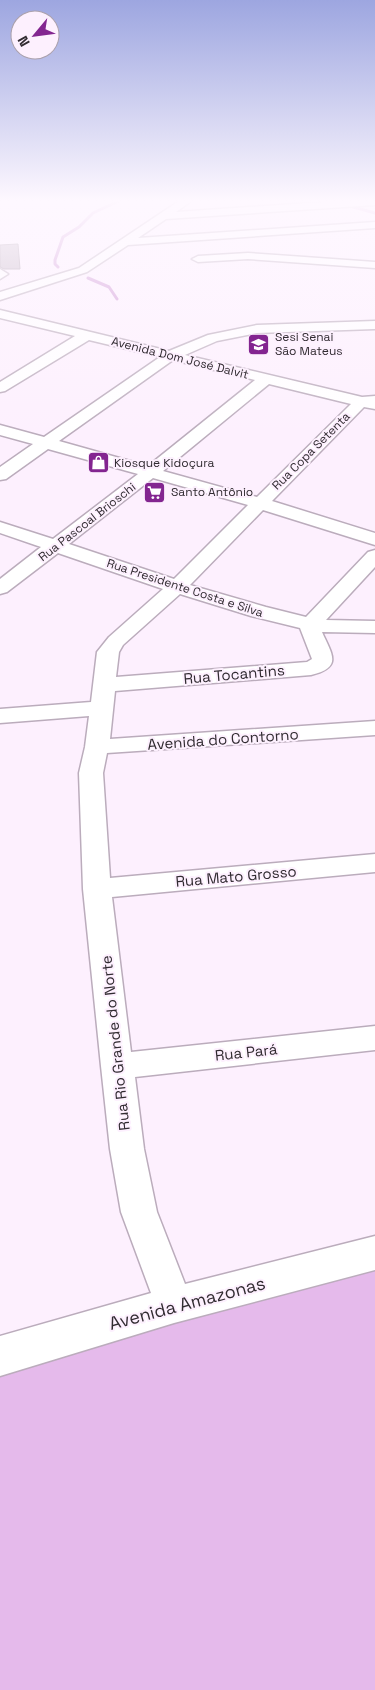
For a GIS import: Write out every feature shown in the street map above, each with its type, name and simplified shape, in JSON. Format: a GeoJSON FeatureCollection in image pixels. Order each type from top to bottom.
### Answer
{"type":"FeatureCollection","features":[{"type":"Feature","properties":{"kind":"street"},"geometry":{"type":"LineString","coordinates":[[0,296],[58,278]]}},
{"type":"Feature","properties":{"kind":"street","name":"Avenida Dom José Dalvit"},"geometry":{"type":"LineString","coordinates":[[0,314],[370,403]]}},
{"type":"Feature","properties":{"kind":"street"},"geometry":{"type":"LineString","coordinates":[[0,475],[172,356],[212,338],[228,333],[257,329],[375,324]]}},
{"type":"Feature","properties":{"kind":"street"},"geometry":{"type":"LineString","coordinates":[[0,388],[87,335]]}},
{"type":"Feature","properties":{"kind":"street","name":"Rua Pascoal Brioschi"},"geometry":{"type":"LineString","coordinates":[[0,588],[151,472],[266,379]]}},
{"type":"Feature","properties":{"kind":"street","name":"Rua Copa Setenta"},"geometry":{"type":"LineString","coordinates":[[104,684],[108,652],[116,641],[177,587],[259,503],[370,403]]}},
{"type":"Feature","properties":{"kind":"street"},"geometry":{"type":"LineString","coordinates":[[0,430],[259,503],[375,539]]}},
{"type":"Feature","properties":{"kind":"street","name":"Rua Presidente Costa e Silva"},"geometry":{"type":"LineString","coordinates":[[0,527],[177,587],[309,625],[375,626]]}},
{"type":"Feature","properties":{"kind":"street"},"geometry":{"type":"LineString","coordinates":[[309,625],[375,556]]}},
{"type":"Feature","properties":{"kind":"street","name":"Rua Tocantins"},"geometry":{"type":"LineString","coordinates":[[104,684],[311,668],[322,662],[323,658],[309,625]]}},
{"type":"Feature","properties":{"kind":"street","name":"Rua Rio Grande do Norte"},"geometry":{"type":"LineString","coordinates":[[104,684],[94,760],[97,889],[127,1149],[138,1212],[174,1306]]}},
{"type":"Feature","properties":{"kind":"street"},"geometry":{"type":"LineString","coordinates":[[0,716],[102,708]]}},
{"type":"Feature","properties":{"kind":"street","name":"Avenida do Contorno"},"geometry":{"type":"LineString","coordinates":[[94,760],[375,728]]}},
{"type":"Feature","properties":{"kind":"street","name":"Rua Mato Grosso"},"geometry":{"type":"LineString","coordinates":[[97,889],[375,863]]}},
{"type":"Feature","properties":{"kind":"street","name":"Rua Pará"},"geometry":{"type":"LineString","coordinates":[[117,1066],[375,1038]]}},
{"type":"Feature","properties":{"kind":"street","name":"Avenida Amazonas"},"geometry":{"type":"LineString","coordinates":[[0,1356],[174,1306],[375,1253]]}},
{"type":"Feature","properties":{"kind":"shaded area"},"geometry":{"type":"Polygon","coordinates":[[[375,1265],[375,1690],[0,1690],[0,1366],[375,1265]]]}},
{"type":"Feature","properties":{"kind":"waterway"},"geometry":{"type":"LineString","coordinates":[[88,278],[109,287],[117,299]]}},
{"type":"Feature","properties":{"kind":"place","name":"Sesi Senai São Mateus"},"geometry":{"type":"Point","coordinates":[259,344]}},
{"type":"Feature","properties":{"kind":"place","name":"Kiosque Kidoçura"},"geometry":{"type":"Point","coordinates":[98,463]}},
{"type":"Feature","properties":{"kind":"place","name":"Santo Antônio"},"geometry":{"type":"Point","coordinates":[155,492]}}]}
